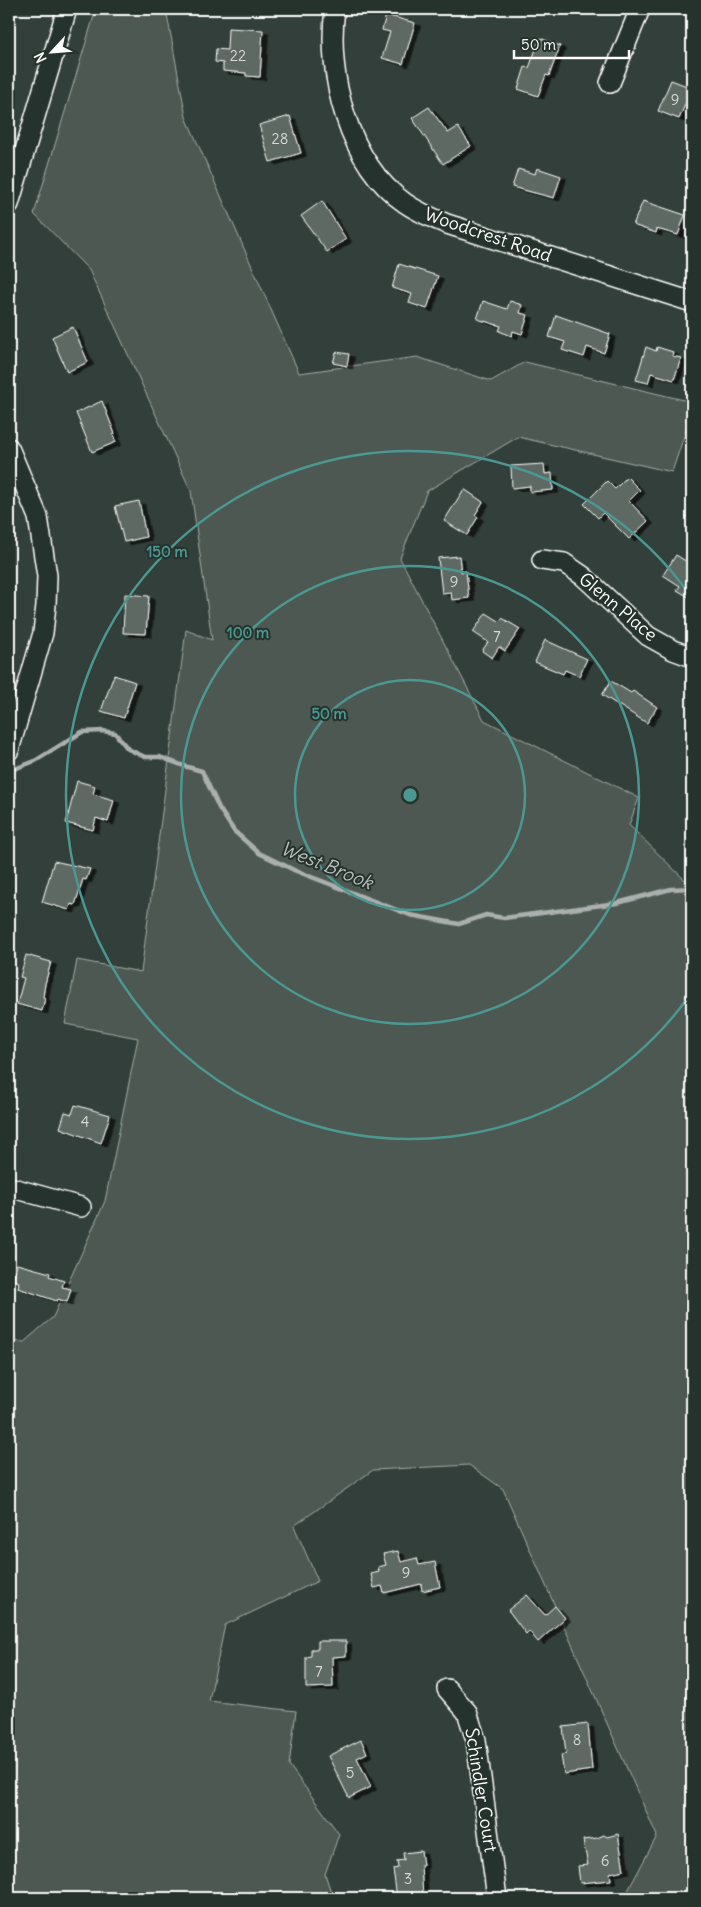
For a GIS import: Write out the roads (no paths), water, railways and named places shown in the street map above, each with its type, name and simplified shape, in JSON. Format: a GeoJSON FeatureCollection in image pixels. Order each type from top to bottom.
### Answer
{"type":"FeatureCollection","features":[{"type":"Feature","properties":{"kind":"street"},"geometry":{"type":"LineString","coordinates":[[9,204],[66,9]]}},
{"type":"Feature","properties":{"kind":"street","name":"Woodcrest Road"},"geometry":{"type":"LineString","coordinates":[[335,9],[334,46],[336,73],[343,108],[361,152],[375,174],[389,190],[423,214],[447,224],[692,302]]}},
{"type":"Feature","properties":{"kind":"street"},"geometry":{"type":"LineString","coordinates":[[610,82],[640,9]]}},
{"type":"Feature","properties":{"kind":"street"},"geometry":{"type":"LineString","coordinates":[[9,448],[38,517],[48,576],[42,633],[9,750]]}},
{"type":"Feature","properties":{"kind":"street","name":"Glenn Place"},"geometry":{"type":"LineString","coordinates":[[542,560],[564,563],[583,576],[648,636],[673,650],[692,657]]}},
{"type":"Feature","properties":{"kind":"street"},"geometry":{"type":"LineString","coordinates":[[9,1187],[81,1207]]}},
{"type":"Feature","properties":{"kind":"street","name":"Schindler Court"},"geometry":{"type":"LineString","coordinates":[[448,1689],[467,1712],[476,1740],[497,1898]]}},
{"type":"Feature","properties":{"kind":"waterway","name":"West Brook"},"geometry":{"type":"LineString","coordinates":[[9,771],[35,761],[82,732],[103,731],[115,733],[128,749],[145,757],[160,757],[202,771],[219,808],[234,831],[259,853],[296,871],[410,915],[459,924],[486,915],[504,918],[617,903],[671,889],[692,888]]}}]}
